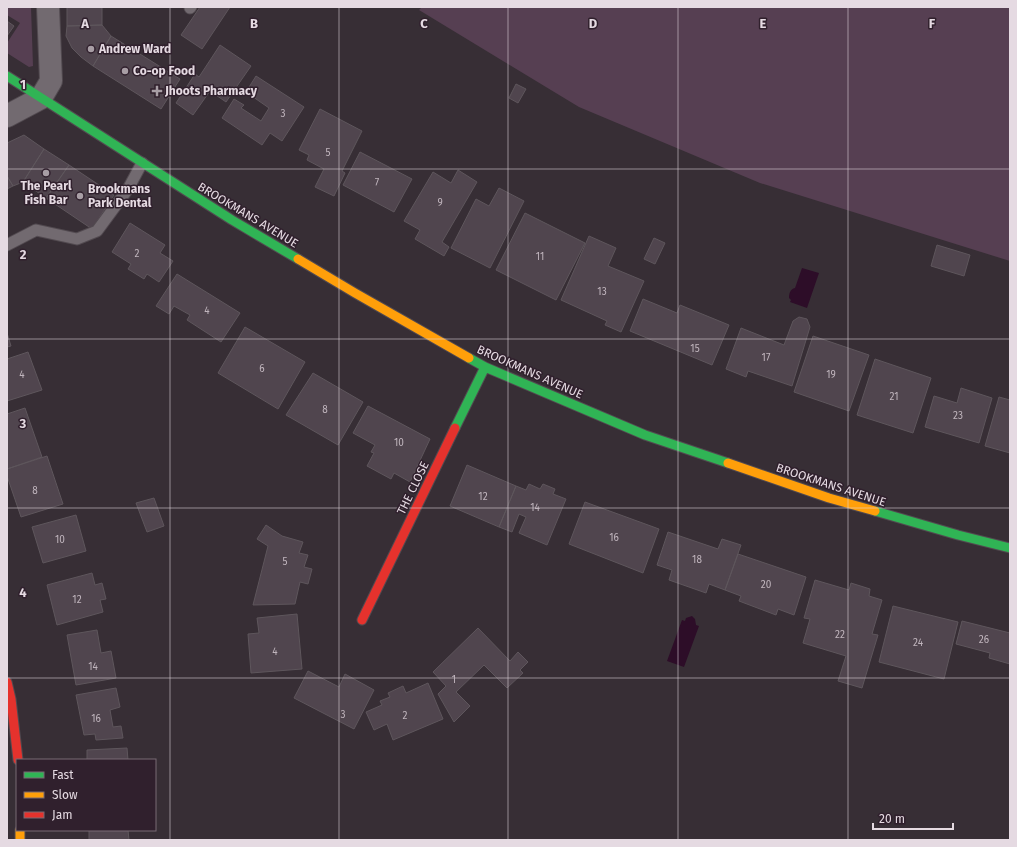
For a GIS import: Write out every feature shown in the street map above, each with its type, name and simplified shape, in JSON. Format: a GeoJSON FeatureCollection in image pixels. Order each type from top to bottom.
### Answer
{"type":"FeatureCollection","features":[{"type":"Feature","properties":{"kind":"street"},"geometry":{"type":"LineString","coordinates":[[7,116],[41,98],[51,81],[48,7]]}},
{"type":"Feature","properties":{"kind":"street","name":"BROOKMANS AVENUE"},"geometry":{"type":"LineString","coordinates":[[7,76],[232,220],[484,367],[645,435],[829,498],[958,535],[1010,548]]}},
{"type":"Feature","properties":{"kind":"street","name":"THE CLOSE"},"geometry":{"type":"LineString","coordinates":[[362,620],[484,367]]}},
{"type":"Feature","properties":{"kind":"street"},"geometry":{"type":"LineString","coordinates":[[7,682],[11,699],[18,759]]}},
{"type":"Feature","properties":{"kind":"lane"},"geometry":{"type":"LineString","coordinates":[[7,245],[36,230],[77,239],[97,231],[128,189],[142,163]]}},
{"type":"Feature","properties":{"kind":"shaded area"},"geometry":{"type":"Polygon","coordinates":[[[7,7],[31,7],[33,66],[29,67],[7,53],[7,43],[20,23],[7,15],[7,7]]]}},
{"type":"Feature","properties":{"kind":"shaded area"},"geometry":{"type":"Polygon","coordinates":[[[422,7],[1010,7],[1010,261],[760,183],[579,107],[419,10],[422,7]]]}},
{"type":"Feature","properties":{"kind":"shaded area"},"geometry":{"type":"Polygon","coordinates":[[[802,268],[819,273],[807,308],[790,302],[791,300],[789,298],[791,291],[795,288],[802,268]]]}},
{"type":"Feature","properties":{"kind":"shaded area"},"geometry":{"type":"Polygon","coordinates":[[[692,616],[695,619],[696,625],[699,626],[684,667],[667,661],[682,620],[685,621],[686,618],[692,616]]]}},
{"type":"Feature","properties":{"kind":"building"},"geometry":{"type":"Polygon","coordinates":[[[67,7],[102,7],[102,25],[67,26],[67,7]]]}},
{"type":"Feature","properties":{"kind":"building"},"geometry":{"type":"Polygon","coordinates":[[[200,7],[230,7],[202,49],[181,35],[200,7]]]}},
{"type":"Feature","properties":{"kind":"building"},"geometry":{"type":"Polygon","coordinates":[[[7,21],[14,26],[7,36],[7,21]]]}},
{"type":"Feature","properties":{"kind":"building"},"geometry":{"type":"Polygon","coordinates":[[[102,25],[111,36],[93,66],[72,48],[66,36],[67,26],[102,25]]]}},
{"type":"Feature","properties":{"kind":"building"},"geometry":{"type":"Polygon","coordinates":[[[111,36],[180,79],[161,109],[93,66],[111,36]]]}},
{"type":"Feature","properties":{"kind":"building"},"geometry":{"type":"Polygon","coordinates":[[[220,45],[251,66],[226,102],[210,91],[193,115],[176,103],[195,74],[199,77],[220,45]]]}},
{"type":"Feature","properties":{"kind":"building"},"geometry":{"type":"Polygon","coordinates":[[[256,76],[304,107],[282,141],[270,133],[262,145],[222,118],[234,99],[244,105],[241,108],[261,121],[269,108],[246,92],[256,76]]]}},
{"type":"Feature","properties":{"kind":"building"},"geometry":{"type":"Polygon","coordinates":[[[516,84],[526,89],[518,103],[509,98],[516,84]]]}},
{"type":"Feature","properties":{"kind":"building"},"geometry":{"type":"Polygon","coordinates":[[[320,109],[362,131],[342,171],[345,173],[334,196],[315,187],[324,169],[307,160],[309,155],[299,150],[320,109]]]}},
{"type":"Feature","properties":{"kind":"building"},"geometry":{"type":"Polygon","coordinates":[[[24,135],[44,149],[23,182],[13,186],[7,176],[7,143],[24,135]]]}},
{"type":"Feature","properties":{"kind":"building","name":"The Pearl Fish Bar"},"geometry":{"type":"Polygon","coordinates":[[[44,149],[69,165],[46,198],[23,182],[44,149]]]}},
{"type":"Feature","properties":{"kind":"building"},"geometry":{"type":"Polygon","coordinates":[[[360,152],[412,179],[394,212],[343,185],[360,152]]]}},
{"type":"Feature","properties":{"kind":"building","name":"Brookmans Park Dental"},"geometry":{"type":"Polygon","coordinates":[[[69,165],[114,195],[92,229],[46,198],[69,165]]]}},
{"type":"Feature","properties":{"kind":"building"},"geometry":{"type":"Polygon","coordinates":[[[458,170],[477,182],[442,242],[449,247],[444,256],[415,239],[420,230],[404,221],[433,172],[451,183],[458,170]]]}},
{"type":"Feature","properties":{"kind":"building"},"geometry":{"type":"Polygon","coordinates":[[[7,176],[13,186],[7,189],[7,176]]]}},
{"type":"Feature","properties":{"kind":"building"},"geometry":{"type":"Polygon","coordinates":[[[499,188],[524,201],[490,268],[451,248],[476,199],[489,206],[499,188]]]}},
{"type":"Feature","properties":{"kind":"building"},"geometry":{"type":"Polygon","coordinates":[[[525,213],[585,243],[556,300],[496,270],[525,213]]]}},
{"type":"Feature","properties":{"kind":"building"},"geometry":{"type":"Polygon","coordinates":[[[130,223],[165,245],[160,253],[173,261],[159,282],[147,274],[144,279],[128,269],[131,264],[112,252],[130,223]]]}},
{"type":"Feature","properties":{"kind":"building"},"geometry":{"type":"Polygon","coordinates":[[[589,236],[616,248],[608,266],[644,281],[621,332],[605,325],[607,321],[561,300],[589,236]]]}},
{"type":"Feature","properties":{"kind":"building"},"geometry":{"type":"Polygon","coordinates":[[[654,238],[665,243],[655,264],[644,259],[654,238]]]}},
{"type":"Feature","properties":{"kind":"building"},"geometry":{"type":"Polygon","coordinates":[[[937,245],[970,255],[964,276],[931,266],[937,245]]]}},
{"type":"Feature","properties":{"kind":"building"},"geometry":{"type":"Polygon","coordinates":[[[177,274],[240,313],[221,342],[187,320],[190,315],[174,306],[169,314],[156,306],[177,274]]]}},
{"type":"Feature","properties":{"kind":"building"},"geometry":{"type":"Polygon","coordinates":[[[643,299],[677,313],[680,305],[729,325],[712,365],[630,331],[643,299]]]}},
{"type":"Feature","properties":{"kind":"building"},"geometry":{"type":"Polygon","coordinates":[[[799,317],[807,319],[810,327],[792,386],[748,371],[746,377],[726,369],[741,328],[784,345],[793,321],[799,317]]]}},
{"type":"Feature","properties":{"kind":"building"},"geometry":{"type":"Polygon","coordinates":[[[245,327],[305,362],[278,409],[218,373],[245,327]]]}},
{"type":"Feature","properties":{"kind":"building"},"geometry":{"type":"Polygon","coordinates":[[[7,333],[11,346],[7,347],[7,333]]]}},
{"type":"Feature","properties":{"kind":"building"},"geometry":{"type":"Polygon","coordinates":[[[813,336],[869,355],[849,411],[794,392],[813,336]]]}},
{"type":"Feature","properties":{"kind":"building"},"geometry":{"type":"Polygon","coordinates":[[[28,352],[42,390],[7,401],[7,359],[28,352]]]}},
{"type":"Feature","properties":{"kind":"building"},"geometry":{"type":"Polygon","coordinates":[[[875,359],[931,378],[913,433],[857,415],[875,359]]]}},
{"type":"Feature","properties":{"kind":"building"},"geometry":{"type":"Polygon","coordinates":[[[313,373],[363,402],[338,445],[286,415],[313,373]]]}},
{"type":"Feature","properties":{"kind":"building"},"geometry":{"type":"Polygon","coordinates":[[[961,388],[992,398],[979,443],[925,427],[934,396],[957,403],[961,388]]]}},
{"type":"Feature","properties":{"kind":"building"},"geometry":{"type":"Polygon","coordinates":[[[999,397],[1010,400],[1010,453],[985,446],[999,397]]]}},
{"type":"Feature","properties":{"kind":"building"},"geometry":{"type":"Polygon","coordinates":[[[368,406],[430,439],[410,482],[394,473],[391,479],[367,466],[374,453],[371,452],[375,445],[353,433],[368,406]]]}},
{"type":"Feature","properties":{"kind":"building"},"geometry":{"type":"Polygon","coordinates":[[[25,408],[42,457],[7,469],[7,414],[25,408]]]}},
{"type":"Feature","properties":{"kind":"building"},"geometry":{"type":"Polygon","coordinates":[[[47,456],[63,504],[21,517],[7,476],[7,469],[47,456]]]}},
{"type":"Feature","properties":{"kind":"building"},"geometry":{"type":"Polygon","coordinates":[[[467,465],[516,486],[499,527],[450,506],[467,465]]]}},
{"type":"Feature","properties":{"kind":"building"},"geometry":{"type":"Polygon","coordinates":[[[529,484],[540,489],[543,484],[555,489],[553,494],[566,499],[547,545],[519,533],[526,517],[519,514],[512,532],[499,527],[516,486],[526,490],[529,484]]]}},
{"type":"Feature","properties":{"kind":"building"},"geometry":{"type":"Polygon","coordinates":[[[154,498],[164,526],[147,532],[136,503],[154,498]]]}},
{"type":"Feature","properties":{"kind":"building"},"geometry":{"type":"Polygon","coordinates":[[[585,502],[659,529],[643,573],[569,544],[585,502]]]}},
{"type":"Feature","properties":{"kind":"building"},"geometry":{"type":"Polygon","coordinates":[[[76,515],[86,551],[43,563],[32,527],[76,515]]]}},
{"type":"Feature","properties":{"kind":"building"},"geometry":{"type":"Polygon","coordinates":[[[266,525],[282,536],[303,542],[299,553],[308,555],[304,567],[312,569],[308,584],[300,582],[295,604],[253,605],[268,546],[257,539],[266,525]]]}},
{"type":"Feature","properties":{"kind":"building"},"geometry":{"type":"Polygon","coordinates":[[[668,532],[718,549],[722,539],[741,545],[725,590],[709,584],[706,593],[669,580],[672,570],[657,565],[668,532]]]}},
{"type":"Feature","properties":{"kind":"building"},"geometry":{"type":"Polygon","coordinates":[[[738,554],[806,577],[794,615],[778,609],[776,615],[739,601],[741,596],[725,590],[738,554]]]}},
{"type":"Feature","properties":{"kind":"building"},"geometry":{"type":"Polygon","coordinates":[[[92,573],[95,585],[102,583],[106,599],[100,600],[103,612],[57,625],[47,585],[92,573]]]}},
{"type":"Feature","properties":{"kind":"building"},"geometry":{"type":"Polygon","coordinates":[[[815,580],[849,590],[851,583],[870,589],[869,596],[882,600],[872,634],[878,635],[862,688],[838,681],[846,656],[803,643],[810,619],[804,618],[815,580]]]}},
{"type":"Feature","properties":{"kind":"building"},"geometry":{"type":"Polygon","coordinates":[[[893,606],[958,622],[944,679],[879,662],[893,606]]]}},
{"type":"Feature","properties":{"kind":"building"},"geometry":{"type":"Polygon","coordinates":[[[297,614],[302,669],[251,673],[248,634],[259,633],[257,618],[297,614]]]}},
{"type":"Feature","properties":{"kind":"building"},"geometry":{"type":"Polygon","coordinates":[[[962,621],[1010,633],[1010,664],[989,658],[990,653],[956,644],[962,621]]]}},
{"type":"Feature","properties":{"kind":"building"},"geometry":{"type":"Polygon","coordinates":[[[478,628],[510,661],[518,652],[528,662],[520,670],[523,673],[507,688],[484,665],[456,692],[470,706],[454,722],[438,694],[446,686],[433,672],[478,628]]]}},
{"type":"Feature","properties":{"kind":"building"},"geometry":{"type":"Polygon","coordinates":[[[97,630],[101,653],[111,651],[116,678],[76,685],[67,635],[97,630]]]}},
{"type":"Feature","properties":{"kind":"building"},"geometry":{"type":"Polygon","coordinates":[[[308,671],[339,687],[345,674],[374,690],[354,729],[294,698],[308,671]]]}},
{"type":"Feature","properties":{"kind":"building"},"geometry":{"type":"Polygon","coordinates":[[[428,683],[443,719],[393,740],[387,724],[374,730],[366,712],[382,705],[380,701],[390,697],[388,693],[403,686],[406,693],[428,683]]]}},
{"type":"Feature","properties":{"kind":"building"},"geometry":{"type":"Polygon","coordinates":[[[116,688],[120,707],[110,710],[113,727],[121,726],[123,738],[96,740],[95,734],[84,735],[76,695],[116,688]]]}},
{"type":"Feature","properties":{"kind":"building"},"geometry":{"type":"Polygon","coordinates":[[[127,748],[128,759],[87,759],[87,750],[127,748]]]}},
{"type":"Feature","properties":{"kind":"building"},"geometry":{"type":"Polygon","coordinates":[[[89,831],[128,831],[129,840],[89,840],[89,831]]]}},
{"type":"Feature","properties":{"kind":"traffic: fast"},"geometry":{"type":"LineString","coordinates":[[7,76],[232,220],[298,259]]}},
{"type":"Feature","properties":{"kind":"traffic: fast"},"geometry":{"type":"LineString","coordinates":[[469,358],[485,367],[645,435],[728,463]]}},
{"type":"Feature","properties":{"kind":"traffic: fast"},"geometry":{"type":"LineString","coordinates":[[455,428],[485,367]]}},
{"type":"Feature","properties":{"kind":"traffic: fast"},"geometry":{"type":"LineString","coordinates":[[875,511],[958,535],[1010,548]]}},
{"type":"Feature","properties":{"kind":"traffic: slow"},"geometry":{"type":"LineString","coordinates":[[298,259],[469,358]]}},
{"type":"Feature","properties":{"kind":"traffic: slow"},"geometry":{"type":"LineString","coordinates":[[728,463],[829,498],[875,511]]}},
{"type":"Feature","properties":{"kind":"traffic: slow"},"geometry":{"type":"LineString","coordinates":[[20,831],[20,840]]}},
{"type":"Feature","properties":{"kind":"traffic: jam"},"geometry":{"type":"LineString","coordinates":[[362,620],[455,428]]}},
{"type":"Feature","properties":{"kind":"traffic: jam"},"geometry":{"type":"LineString","coordinates":[[7,682],[11,699],[18,759]]}},
{"type":"Feature","properties":{"kind":"place","name":"Andrew Ward"},"geometry":{"type":"Point","coordinates":[91,49]}},
{"type":"Feature","properties":{"kind":"place","name":"Co-op Food"},"geometry":{"type":"Point","coordinates":[125,71]}},
{"type":"Feature","properties":{"kind":"place","name":"Jhoots Pharmacy"},"geometry":{"type":"Point","coordinates":[157,91]}},
{"type":"Feature","properties":{"kind":"place","name":"The Pearl Fish Bar"},"geometry":{"type":"Point","coordinates":[46,173]}},
{"type":"Feature","properties":{"kind":"place","name":"Brookmans Park Dental"},"geometry":{"type":"Point","coordinates":[80,196]}}]}
